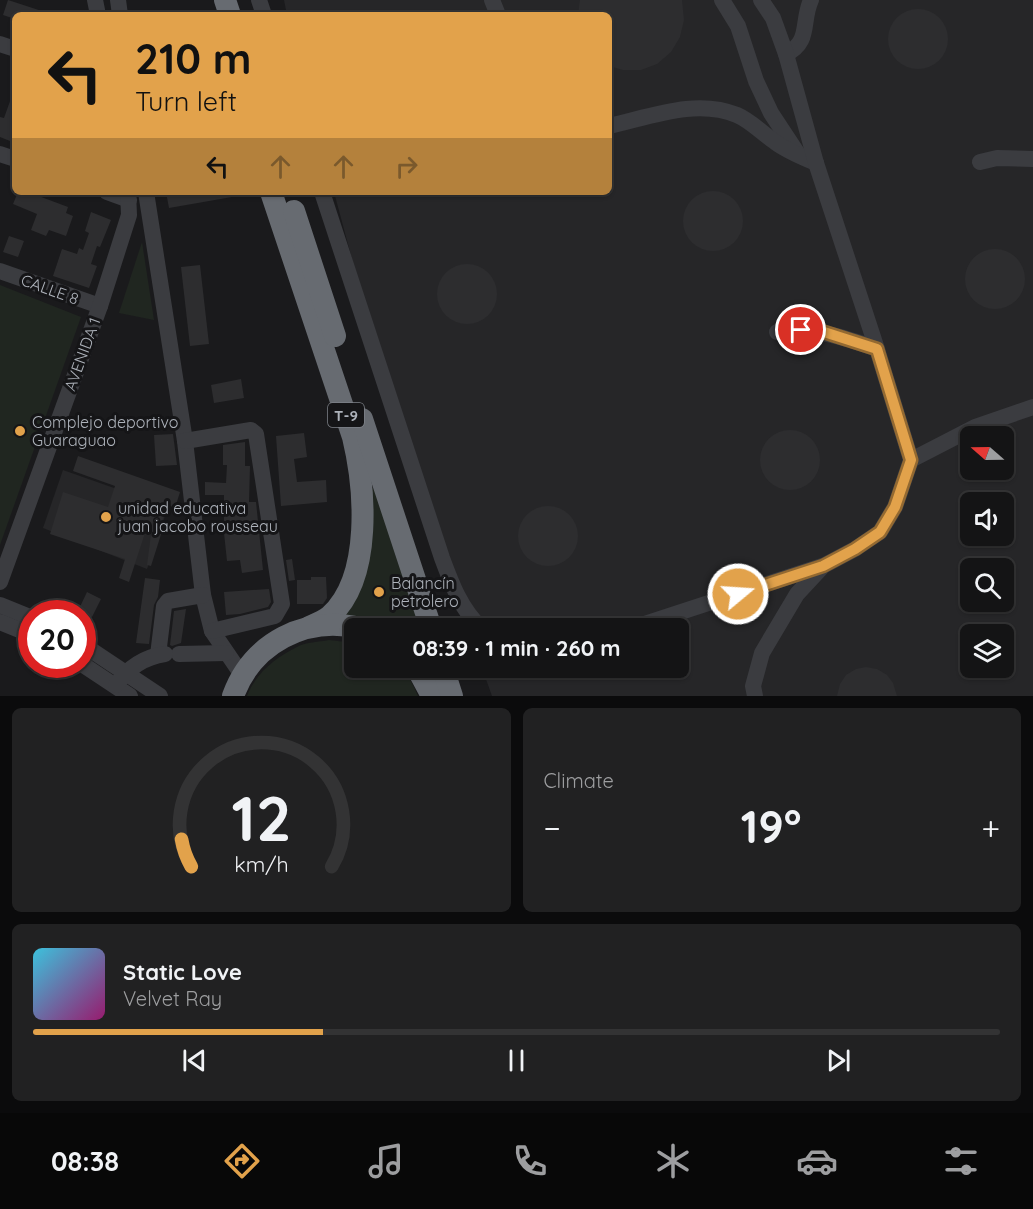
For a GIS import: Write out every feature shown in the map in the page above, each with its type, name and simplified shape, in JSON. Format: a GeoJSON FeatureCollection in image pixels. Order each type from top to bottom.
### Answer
{"type":"FeatureCollection","features":[{"type":"Feature","properties":{"kind":"highway","name":"T-9"},"geometry":{"type":"LineString","coordinates":[[272,195],[353,436],[359,462],[362,493],[359,559],[347,592],[331,615],[309,627]]}},
{"type":"Feature","properties":{"kind":"highway","name":"T-9"},"geometry":{"type":"LineString","coordinates":[[289,195],[427,618]]}},
{"type":"Feature","properties":{"kind":"highway","name":"T-9"},"geometry":{"type":"LineString","coordinates":[[233,696],[242,675],[260,653],[275,642],[309,627],[328,624],[344,625]]}},
{"type":"Feature","properties":{"kind":"highway"},"geometry":{"type":"LineString","coordinates":[[425,678],[439,696]]}},
{"type":"Feature","properties":{"kind":"highway"},"geometry":{"type":"LineString","coordinates":[[436,678],[439,696]]}},
{"type":"Feature","properties":{"kind":"highway"},"geometry":{"type":"LineString","coordinates":[[439,696],[442,678]]}},
{"type":"Feature","properties":{"kind":"street"},"geometry":{"type":"LineString","coordinates":[[722,0],[738,26],[756,81],[771,114],[798,155]]}},
{"type":"Feature","properties":{"kind":"street"},"geometry":{"type":"LineString","coordinates":[[663,618],[823,566],[855,549],[880,532],[895,507],[911,460],[816,163],[786,54],[773,18],[761,0]]}},
{"type":"Feature","properties":{"kind":"street"},"geometry":{"type":"LineString","coordinates":[[786,54],[802,41],[811,0]]}},
{"type":"Feature","properties":{"kind":"street"},"geometry":{"type":"LineString","coordinates":[[612,125],[693,107],[712,109],[737,115],[756,126],[776,143],[816,163]]}},
{"type":"Feature","properties":{"kind":"street"},"geometry":{"type":"LineString","coordinates":[[980,162],[997,158],[1033,159]]}},
{"type":"Feature","properties":{"kind":"street"},"geometry":{"type":"LineString","coordinates":[[146,195],[185,441],[203,596],[212,631],[242,675]]}},
{"type":"Feature","properties":{"kind":"street"},"geometry":{"type":"LineString","coordinates":[[323,195],[442,558],[457,597],[470,618]]}},
{"type":"Feature","properties":{"kind":"street","name":"AVENIDA 1"},"geometry":{"type":"LineString","coordinates":[[0,582],[100,306],[129,215],[129,196]]}},
{"type":"Feature","properties":{"kind":"street","name":"CALLE 8"},"geometry":{"type":"LineString","coordinates":[[0,271],[100,306]]}},
{"type":"Feature","properties":{"kind":"street"},"geometry":{"type":"LineString","coordinates":[[777,332],[801,330],[824,332],[877,349]]}},
{"type":"Feature","properties":{"kind":"street"},"geometry":{"type":"LineString","coordinates":[[1010,415],[1033,398]]}},
{"type":"Feature","properties":{"kind":"street"},"geometry":{"type":"LineString","coordinates":[[911,460],[975,427],[1033,407]]}},
{"type":"Feature","properties":{"kind":"street"},"geometry":{"type":"LineString","coordinates":[[185,441],[251,430],[256,434],[282,604],[275,616],[212,631]]}},
{"type":"Feature","properties":{"kind":"street"},"geometry":{"type":"LineString","coordinates":[[755,696],[753,686],[762,653],[797,594],[823,566]]}},
{"type":"Feature","properties":{"kind":"street"},"geometry":{"type":"LineString","coordinates":[[167,654],[165,606],[168,601],[203,596]]}},
{"type":"Feature","properties":{"kind":"street"},"geometry":{"type":"LineString","coordinates":[[0,605],[18,612]]}},
{"type":"Feature","properties":{"kind":"street"},"geometry":{"type":"LineString","coordinates":[[0,622],[18,630]]}},
{"type":"Feature","properties":{"kind":"street"},"geometry":{"type":"LineString","coordinates":[[120,678],[147,659],[167,654],[226,653]]}},
{"type":"Feature","properties":{"kind":"street"},"geometry":{"type":"LineString","coordinates":[[96,657],[120,678],[130,696]]}},
{"type":"Feature","properties":{"kind":"street"},"geometry":{"type":"LineString","coordinates":[[96,669],[160,696]]}},
{"type":"Feature","properties":{"kind":"shaded area"},"geometry":{"type":"Polygon","coordinates":[[[284,0],[1033,0],[1033,696],[492,696],[486,678],[689,678],[689,618],[466,618],[378,356],[335,195],[612,195],[612,12],[286,12],[284,0]]]}},
{"type":"Feature","properties":{"kind":"shaded area"},"geometry":{"type":"Polygon","coordinates":[[[142,242],[154,320],[119,313],[142,242]]]}},
{"type":"Feature","properties":{"kind":"shaded area","name":"Complejo deportivo Guaraguao"},"geometry":{"type":"Polygon","coordinates":[[[0,285],[81,317],[0,545],[0,285]]]}},
{"type":"Feature","properties":{"kind":"shaded area","name":"unidad educativa juan jacobo rousseau"},"geometry":{"type":"Polygon","coordinates":[[[63,470],[168,507],[147,569],[43,528],[63,470]]]}},
{"type":"Feature","properties":{"kind":"shaded area"},"geometry":{"type":"Polygon","coordinates":[[[379,487],[417,618],[351,618],[342,613],[370,489],[379,487]]]}},
{"type":"Feature","properties":{"kind":"shaded area"},"geometry":{"type":"Polygon","coordinates":[[[329,640],[344,642],[344,678],[408,678],[418,696],[247,696],[255,680],[267,667],[281,656],[308,643],[329,640]]]}},
{"type":"Feature","properties":{"kind":"building"},"geometry":{"type":"Polygon","coordinates":[[[8,0],[45,12],[12,12],[12,18],[3,15],[8,0]]]}},
{"type":"Feature","properties":{"kind":"building"},"geometry":{"type":"Polygon","coordinates":[[[580,0],[682,0],[684,20],[680,37],[671,52],[657,64],[641,70],[623,70],[612,67],[612,12],[578,12],[580,0]]]}},
{"type":"Feature","properties":{"kind":"building"},"geometry":{"type":"Polygon","coordinates":[[[918,9],[935,14],[943,22],[948,39],[943,56],[935,64],[918,69],[901,64],[893,56],[888,39],[893,22],[901,14],[918,9]]]}},
{"type":"Feature","properties":{"kind":"building"},"geometry":{"type":"Polygon","coordinates":[[[12,96],[12,142],[0,137],[0,117],[4,118],[12,96]]]}},
{"type":"Feature","properties":{"kind":"building"},"geometry":{"type":"Polygon","coordinates":[[[713,191],[730,196],[738,204],[743,221],[738,238],[730,246],[713,251],[696,246],[688,238],[683,221],[688,204],[696,196],[713,191]]]}},
{"type":"Feature","properties":{"kind":"building"},"geometry":{"type":"Polygon","coordinates":[[[17,195],[36,195],[68,207],[66,213],[73,216],[66,236],[49,230],[46,236],[31,230],[37,214],[13,204],[17,195]]]}},
{"type":"Feature","properties":{"kind":"building"},"geometry":{"type":"Polygon","coordinates":[[[167,195],[232,195],[232,197],[169,208],[167,195]]]}},
{"type":"Feature","properties":{"kind":"building"},"geometry":{"type":"Polygon","coordinates":[[[91,212],[111,220],[100,247],[97,246],[91,264],[97,266],[89,288],[53,276],[62,249],[77,254],[79,248],[83,250],[89,233],[85,231],[91,212]]]}},
{"type":"Feature","properties":{"kind":"building"},"geometry":{"type":"Polygon","coordinates":[[[9,236],[24,241],[18,257],[3,252],[9,236]]]}},
{"type":"Feature","properties":{"kind":"building"},"geometry":{"type":"Polygon","coordinates":[[[995,249],[1012,254],[1020,262],[1025,279],[1020,296],[1012,304],[995,309],[978,304],[970,296],[965,279],[970,262],[978,254],[995,249]]]}},
{"type":"Feature","properties":{"kind":"building"},"geometry":{"type":"Polygon","coordinates":[[[467,264],[488,273],[497,294],[488,315],[467,324],[446,315],[437,294],[446,273],[467,264]]]}},
{"type":"Feature","properties":{"kind":"building"},"geometry":{"type":"Polygon","coordinates":[[[200,265],[209,344],[190,346],[181,267],[200,265]]]}},
{"type":"Feature","properties":{"kind":"building"},"geometry":{"type":"Polygon","coordinates":[[[241,379],[244,398],[214,403],[211,385],[241,379]]]}},
{"type":"Feature","properties":{"kind":"building"},"geometry":{"type":"Polygon","coordinates":[[[790,430],[807,435],[815,443],[820,460],[815,477],[807,485],[790,490],[773,485],[765,477],[760,460],[765,443],[773,435],[790,430]]]}},
{"type":"Feature","properties":{"kind":"building"},"geometry":{"type":"Polygon","coordinates":[[[304,433],[307,457],[294,459],[297,482],[326,480],[327,502],[281,506],[276,436],[304,433]]]}},
{"type":"Feature","properties":{"kind":"building"},"geometry":{"type":"Polygon","coordinates":[[[173,434],[177,465],[156,466],[154,435],[173,434]]]}},
{"type":"Feature","properties":{"kind":"building"},"geometry":{"type":"Polygon","coordinates":[[[245,442],[245,466],[250,466],[249,502],[256,502],[263,570],[242,573],[240,560],[227,561],[224,495],[205,495],[205,482],[226,483],[227,465],[223,465],[223,445],[245,442]]]}},
{"type":"Feature","properties":{"kind":"building","name":"unidad educativa juan jacobo rousseau"},"geometry":{"type":"Polygon","coordinates":[[[78,456],[180,492],[175,508],[168,505],[151,566],[147,565],[151,534],[145,533],[129,582],[119,578],[125,559],[50,534],[63,492],[108,507],[115,486],[73,471],[78,456]]]}},
{"type":"Feature","properties":{"kind":"building"},"geometry":{"type":"Polygon","coordinates":[[[548,506],[565,511],[573,519],[578,536],[573,553],[565,561],[548,566],[531,561],[523,553],[518,536],[523,519],[531,511],[548,506]]]}},
{"type":"Feature","properties":{"kind":"building"},"geometry":{"type":"Polygon","coordinates":[[[292,559],[295,580],[289,581],[286,560],[292,559]]]}},
{"type":"Feature","properties":{"kind":"building"},"geometry":{"type":"Polygon","coordinates":[[[311,577],[326,577],[327,598],[323,604],[297,604],[297,580],[311,580],[311,577]]]}},
{"type":"Feature","properties":{"kind":"building"},"geometry":{"type":"Polygon","coordinates":[[[145,578],[160,580],[149,644],[136,643],[145,578]]]}},
{"type":"Feature","properties":{"kind":"building"},"geometry":{"type":"Polygon","coordinates":[[[269,589],[271,602],[268,607],[226,615],[224,592],[269,589]]]}},
{"type":"Feature","properties":{"kind":"building"},"geometry":{"type":"Polygon","coordinates":[[[87,592],[101,599],[96,609],[96,600],[83,600],[87,592]]]}},
{"type":"Feature","properties":{"kind":"building"},"geometry":{"type":"Polygon","coordinates":[[[186,609],[181,643],[172,646],[170,645],[174,611],[186,609]]]}},
{"type":"Feature","properties":{"kind":"building"},"geometry":{"type":"Polygon","coordinates":[[[866,667],[877,669],[887,675],[893,683],[897,696],[837,696],[840,684],[846,675],[856,669],[866,667]]]}},
{"type":"Feature","properties":{"kind":"place","name":"Complejo deportivo Guaraguao"},"geometry":{"type":"Point","coordinates":[20,431]}},
{"type":"Feature","properties":{"kind":"place","name":"unidad educativa juan jacobo rousseau"},"geometry":{"type":"Point","coordinates":[106,517]}},
{"type":"Feature","properties":{"kind":"place","name":"Balancín petrolero"},"geometry":{"type":"Point","coordinates":[379,592]}},
{"type":"Feature","properties":{"kind":"route"},"geometry":{"type":"LineString","coordinates":[[738,594],[823,566],[880,532],[895,507],[911,460],[877,349],[824,332],[801,330]]}}]}
